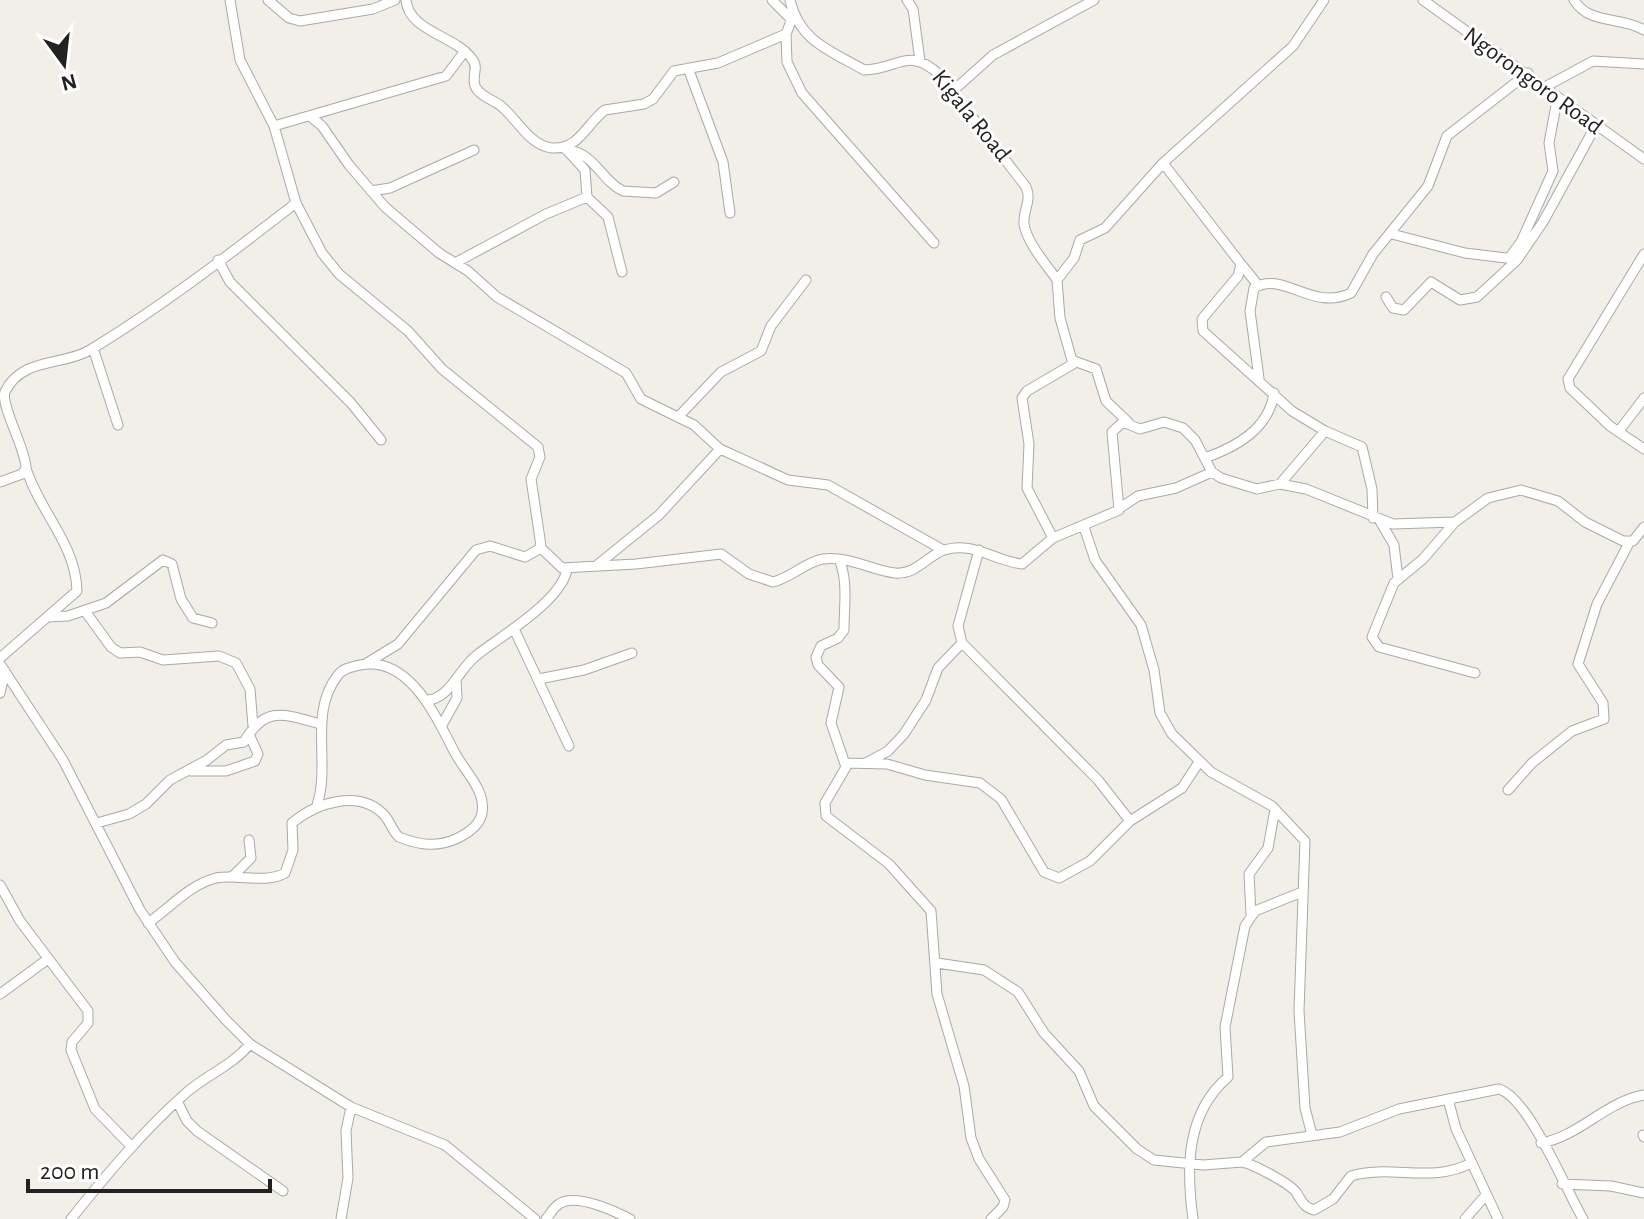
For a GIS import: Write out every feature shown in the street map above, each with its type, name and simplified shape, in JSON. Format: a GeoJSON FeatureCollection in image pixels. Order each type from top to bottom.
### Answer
{"type":"FeatureCollection","features":[{"type":"Feature","properties":{"kind":"street"},"geometry":{"type":"LineString","coordinates":[[230,0],[240,60],[274,126],[307,230],[339,274],[408,331],[453,379],[538,447],[540,452],[533,470],[531,492],[541,548],[567,570],[721,554],[749,574],[773,582],[823,559],[866,563],[898,574],[916,568],[943,550]]}},
{"type":"Feature","properties":{"kind":"street"},"geometry":{"type":"LineString","coordinates":[[268,0],[289,18],[300,21],[361,12],[395,0]]}},
{"type":"Feature","properties":{"kind":"street"},"geometry":{"type":"LineString","coordinates":[[406,0],[407,10],[417,21],[465,51],[476,64],[474,85],[481,94],[502,107],[539,144],[575,151],[598,164],[623,191],[656,193],[674,182]]}},
{"type":"Feature","properties":{"kind":"street","name":"Kigala Road"},"geometry":{"type":"LineString","coordinates":[[772,0],[817,45],[864,70],[892,61],[920,61],[954,90],[1026,187],[1029,199],[1024,214],[1026,233],[1057,280]]}},
{"type":"Feature","properties":{"kind":"street"},"geometry":{"type":"LineString","coordinates":[[790,0],[793,18],[786,34],[787,62],[802,93],[934,243]]}},
{"type":"Feature","properties":{"kind":"street"},"geometry":{"type":"LineString","coordinates":[[907,0],[914,14],[920,61]]}},
{"type":"Feature","properties":{"kind":"street"},"geometry":{"type":"LineString","coordinates":[[954,90],[993,55],[1094,0]]}},
{"type":"Feature","properties":{"kind":"street"},"geometry":{"type":"LineString","coordinates":[[1074,361],[1060,318],[1057,280],[1074,258],[1080,240],[1105,228],[1163,163],[1293,46],[1324,0]]}},
{"type":"Feature","properties":{"kind":"street","name":"Ngorongoro Road"},"geometry":{"type":"LineString","coordinates":[[1423,0],[1436,5],[1528,73],[1557,100],[1642,158]]}},
{"type":"Feature","properties":{"kind":"street"},"geometry":{"type":"LineString","coordinates":[[1574,0],[1590,15],[1625,21],[1644,30]]}},
{"type":"Feature","properties":{"kind":"street"},"geometry":{"type":"LineString","coordinates":[[565,149],[605,110],[644,104],[653,99],[669,75],[718,63],[786,34]]}},
{"type":"Feature","properties":{"kind":"street"},"geometry":{"type":"LineString","coordinates":[[274,126],[446,76],[465,51]]}},
{"type":"Feature","properties":{"kind":"street"},"geometry":{"type":"LineString","coordinates":[[1543,88],[1593,61],[1644,64]]}},
{"type":"Feature","properties":{"kind":"street"},"geometry":{"type":"LineString","coordinates":[[688,68],[723,162],[730,213]]}},
{"type":"Feature","properties":{"kind":"street"},"geometry":{"type":"LineString","coordinates":[[1259,378],[1250,311],[1253,292],[1258,285],[1273,283],[1321,299],[1340,298],[1357,288],[1373,254],[1428,186],[1447,136],[1528,73]]}},
{"type":"Feature","properties":{"kind":"street"},"geometry":{"type":"LineString","coordinates":[[1513,259],[1553,171],[1549,143],[1557,100]]}},
{"type":"Feature","properties":{"kind":"street"},"geometry":{"type":"LineString","coordinates":[[311,117],[322,126],[371,191],[397,217],[497,297],[626,373],[641,399],[679,416],[720,449],[788,480],[810,480],[828,485],[943,550],[979,550],[1022,564],[1053,538],[1084,527],[1138,496],[1176,488],[1212,472]]}},
{"type":"Feature","properties":{"kind":"street"},"geometry":{"type":"LineString","coordinates":[[1386,297],[1393,308],[1404,310],[1431,282],[1454,298],[1472,300],[1513,259],[1543,222],[1595,127]]}},
{"type":"Feature","properties":{"kind":"street"},"geometry":{"type":"LineString","coordinates":[[565,149],[585,170],[587,197],[608,217],[622,272]]}},
{"type":"Feature","properties":{"kind":"street"},"geometry":{"type":"LineString","coordinates":[[371,191],[390,188],[474,150]]}},
{"type":"Feature","properties":{"kind":"street"},"geometry":{"type":"LineString","coordinates":[[1163,163],[1258,285]]}},
{"type":"Feature","properties":{"kind":"street"},"geometry":{"type":"LineString","coordinates":[[455,263],[546,214],[587,197]]}},
{"type":"Feature","properties":{"kind":"street"},"geometry":{"type":"LineString","coordinates":[[0,658],[75,595],[77,584],[67,543],[45,512],[26,468],[23,449],[4,400],[7,389],[35,365],[93,348],[296,203]]}},
{"type":"Feature","properties":{"kind":"street"},"geometry":{"type":"LineString","coordinates":[[1392,234],[1465,253],[1513,259]]}},
{"type":"Feature","properties":{"kind":"street"},"geometry":{"type":"LineString","coordinates":[[1644,254],[1568,379],[1570,388],[1644,449]]}},
{"type":"Feature","properties":{"kind":"street"},"geometry":{"type":"LineString","coordinates":[[218,260],[230,282],[351,403],[381,440]]}},
{"type":"Feature","properties":{"kind":"street"},"geometry":{"type":"LineString","coordinates":[[1241,264],[1238,276],[1209,307],[1201,323],[1206,335],[1259,378],[1292,411],[1325,431],[1362,447],[1377,520],[1394,545],[1398,579]]}},
{"type":"Feature","properties":{"kind":"street"},"geometry":{"type":"LineString","coordinates":[[679,416],[721,372],[761,351],[776,318],[806,280]]}},
{"type":"Feature","properties":{"kind":"street"},"geometry":{"type":"LineString","coordinates":[[93,348],[118,425]]}},
{"type":"Feature","properties":{"kind":"street"},"geometry":{"type":"LineString","coordinates":[[1074,361],[1096,369],[1106,401],[1128,422],[1140,429],[1164,422],[1178,425],[1189,432],[1212,472],[1257,489],[1280,484],[1306,489],[1377,520],[1417,526],[1455,522]]}},
{"type":"Feature","properties":{"kind":"street"},"geometry":{"type":"LineString","coordinates":[[1053,538],[1027,488],[1029,444],[1022,398],[1027,391],[1067,370],[1074,361]]}},
{"type":"Feature","properties":{"kind":"street"},"geometry":{"type":"LineString","coordinates":[[1205,458],[1227,451],[1253,432],[1268,413],[1274,393]]}},
{"type":"Feature","properties":{"kind":"street"},"geometry":{"type":"LineString","coordinates":[[1619,431],[1644,398]]}},
{"type":"Feature","properties":{"kind":"street"},"geometry":{"type":"LineString","coordinates":[[1120,508],[1112,432],[1116,425],[1128,422]]}},
{"type":"Feature","properties":{"kind":"street"},"geometry":{"type":"LineString","coordinates":[[1280,484],[1325,431]]}},
{"type":"Feature","properties":{"kind":"street"},"geometry":{"type":"LineString","coordinates":[[596,566],[659,515],[720,449]]}},
{"type":"Feature","properties":{"kind":"street"},"geometry":{"type":"LineString","coordinates":[[0,482],[22,474],[26,468]]}},
{"type":"Feature","properties":{"kind":"street"},"geometry":{"type":"LineString","coordinates":[[1475,673],[1375,646],[1372,637],[1388,592],[1398,579],[1429,553],[1455,522],[1488,498],[1521,490],[1558,501],[1585,522],[1629,543]]}},
{"type":"Feature","properties":{"kind":"street"},"geometry":{"type":"LineString","coordinates":[[1084,527],[1095,560],[1141,625],[1164,722],[1199,762],[1220,778],[1252,792],[1275,809],[1305,841],[1299,1011],[1305,1108],[1312,1135]]}},
{"type":"Feature","properties":{"kind":"street"},"geometry":{"type":"LineString","coordinates":[[1508,790],[1532,763],[1572,731],[1604,719],[1603,703],[1578,664],[1597,604],[1629,543],[1644,527]]}},
{"type":"Feature","properties":{"kind":"street"},"geometry":{"type":"LineString","coordinates":[[317,805],[322,768],[320,724],[336,677],[344,669],[363,664],[392,649],[476,550],[490,546],[525,557],[541,548]]}},
{"type":"Feature","properties":{"kind":"street"},"geometry":{"type":"LineString","coordinates":[[979,550],[958,626],[962,643],[1098,780],[1130,821]]}},
{"type":"Feature","properties":{"kind":"street"},"geometry":{"type":"LineString","coordinates":[[48,617],[65,617],[115,598],[147,569],[163,560],[172,564],[181,599],[193,618],[212,623]]}},
{"type":"Feature","properties":{"kind":"street"},"geometry":{"type":"LineString","coordinates":[[840,561],[847,585],[842,607],[844,630],[838,638],[821,646],[816,657],[818,665],[839,687],[831,723],[845,763],[845,770],[825,803],[826,816],[866,843],[925,900],[933,918],[937,994],[964,1086],[971,1138],[979,1159],[1005,1200],[1003,1207],[991,1219]]}},
{"type":"Feature","properties":{"kind":"street"},"geometry":{"type":"LineString","coordinates":[[427,700],[439,697],[476,655],[496,645],[514,629],[557,589],[567,570]]}},
{"type":"Feature","properties":{"kind":"street"},"geometry":{"type":"LineString","coordinates":[[85,611],[111,647],[120,653],[140,652],[169,661],[219,656],[236,663],[250,689],[251,730],[258,754],[255,761],[226,771],[188,771]]}},
{"type":"Feature","properties":{"kind":"street"},"geometry":{"type":"LineString","coordinates":[[514,629],[569,746]]}},
{"type":"Feature","properties":{"kind":"street"},"geometry":{"type":"LineString","coordinates":[[866,763],[888,751],[904,734],[926,700],[938,668],[962,643]]}},
{"type":"Feature","properties":{"kind":"street"},"geometry":{"type":"LineString","coordinates":[[392,649],[396,672]]}},
{"type":"Feature","properties":{"kind":"street"},"geometry":{"type":"LineString","coordinates":[[539,679],[584,670],[632,653]]}},
{"type":"Feature","properties":{"kind":"street"},"geometry":{"type":"LineString","coordinates":[[148,923],[194,887],[233,876],[271,878],[285,873],[293,850],[291,826],[317,805],[344,801],[373,809],[386,817],[395,835],[422,844],[447,842],[468,832],[481,818],[481,797],[427,700],[396,672],[363,664]]}},
{"type":"Feature","properties":{"kind":"street"},"geometry":{"type":"LineString","coordinates":[[0,693],[2,667]]}},
{"type":"Feature","properties":{"kind":"street"},"geometry":{"type":"LineString","coordinates":[[2,667],[63,760],[148,923],[195,987],[250,1044],[351,1107],[445,1145],[535,1219]]}},
{"type":"Feature","properties":{"kind":"street"},"geometry":{"type":"LineString","coordinates":[[442,725],[457,698],[456,679]]}},
{"type":"Feature","properties":{"kind":"street"},"geometry":{"type":"LineString","coordinates":[[97,823],[129,814],[226,745],[240,745],[251,730],[277,715],[320,724]]}},
{"type":"Feature","properties":{"kind":"street"},"geometry":{"type":"LineString","coordinates":[[845,763],[866,763],[970,780],[992,790],[1001,799],[1031,855],[1054,878],[1081,868],[1130,821],[1182,788],[1199,762]]}},
{"type":"Feature","properties":{"kind":"street"},"geometry":{"type":"LineString","coordinates":[[1193,1219],[1188,1164],[1199,1114],[1216,1087],[1228,1077],[1227,1013],[1251,914],[1249,874],[1268,848],[1275,809]]}},
{"type":"Feature","properties":{"kind":"street"},"geometry":{"type":"LineString","coordinates":[[233,876],[251,858],[249,840]]}},
{"type":"Feature","properties":{"kind":"street"},"geometry":{"type":"LineString","coordinates":[[0,885],[48,959],[88,1011],[88,1023],[72,1042],[71,1050],[95,1109],[131,1146]]}},
{"type":"Feature","properties":{"kind":"street"},"geometry":{"type":"LineString","coordinates":[[1251,914],[1302,892]]}},
{"type":"Feature","properties":{"kind":"street"},"geometry":{"type":"LineString","coordinates":[[0,994],[48,959]]}},
{"type":"Feature","properties":{"kind":"street"},"geometry":{"type":"LineString","coordinates":[[937,963],[984,970],[1018,992],[1053,1045],[1079,1071],[1094,1106],[1129,1141],[1154,1160],[1188,1164],[1252,1164],[1291,1187],[1305,1206],[1314,1210],[1327,1204],[1351,1176],[1378,1171],[1434,1175],[1471,1163]]}},
{"type":"Feature","properties":{"kind":"street"},"geometry":{"type":"LineString","coordinates":[[71,1219],[131,1146],[187,1092],[233,1063],[250,1044]]}},
{"type":"Feature","properties":{"kind":"street"},"geometry":{"type":"LineString","coordinates":[[1242,1162],[1266,1142],[1340,1132],[1380,1115],[1491,1089],[1506,1091],[1516,1100],[1583,1219]]}},
{"type":"Feature","properties":{"kind":"street"},"geometry":{"type":"LineString","coordinates":[[1541,1143],[1555,1141],[1626,1098],[1644,1095]]}},
{"type":"Feature","properties":{"kind":"street"},"geometry":{"type":"LineString","coordinates":[[1448,1099],[1471,1163],[1498,1219]]}},
{"type":"Feature","properties":{"kind":"street"},"geometry":{"type":"LineString","coordinates":[[178,1103],[187,1121],[197,1131],[283,1191]]}},
{"type":"Feature","properties":{"kind":"street"},"geometry":{"type":"LineString","coordinates":[[341,1219],[348,1178],[345,1147],[351,1107]]}},
{"type":"Feature","properties":{"kind":"street"},"geometry":{"type":"LineString","coordinates":[[1562,1184],[1611,1186],[1644,1193]]}},
{"type":"Feature","properties":{"kind":"street"},"geometry":{"type":"LineString","coordinates":[[1465,1219],[1486,1195]]}},
{"type":"Feature","properties":{"kind":"street"},"geometry":{"type":"LineString","coordinates":[[546,1219],[557,1205],[571,1200],[630,1219]]}}]}
